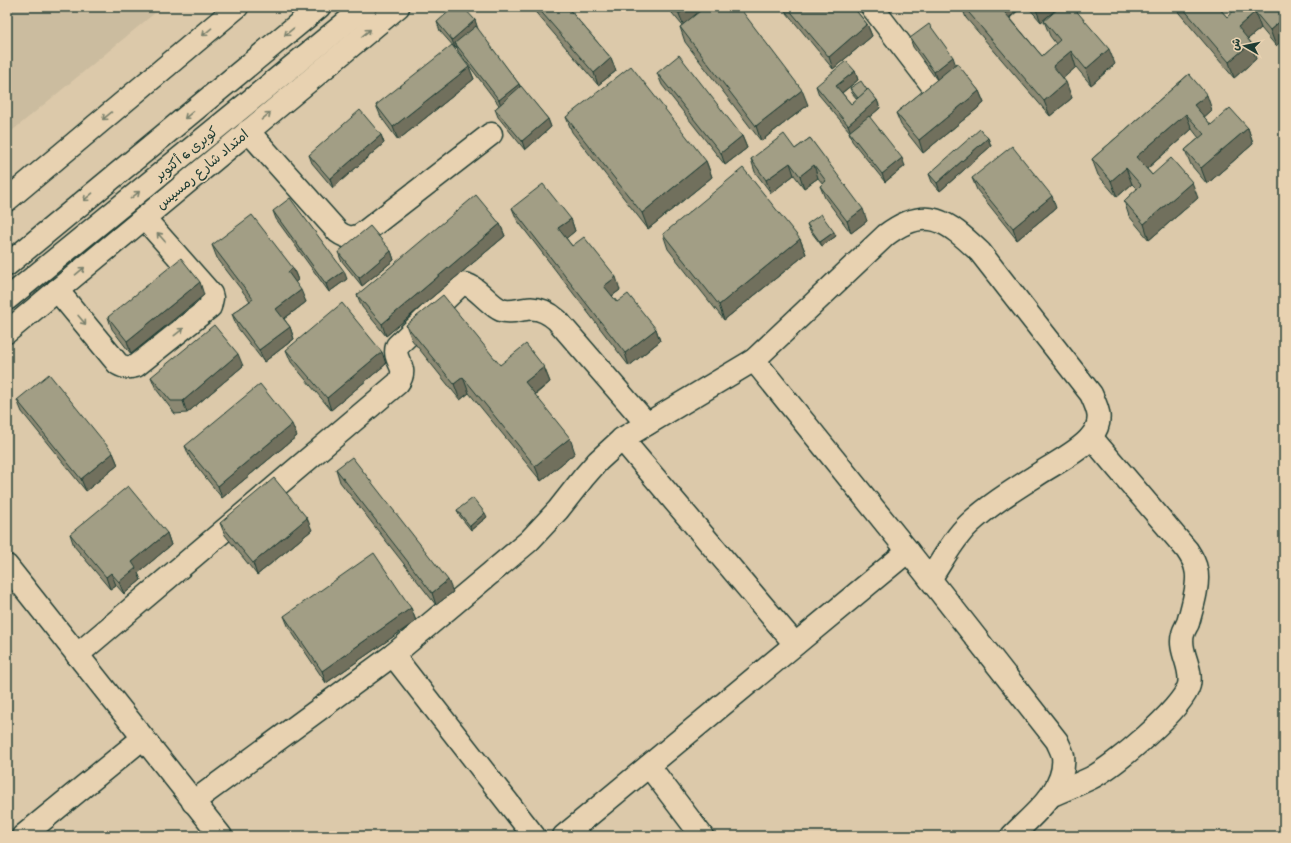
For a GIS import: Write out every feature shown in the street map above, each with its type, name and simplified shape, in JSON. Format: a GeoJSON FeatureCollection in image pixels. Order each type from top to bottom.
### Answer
{"type":"FeatureCollection","features":[{"type":"Feature","properties":{"kind":"main road"},"geometry":{"type":"LineString","coordinates":[[7,200],[236,7]]}},
{"type":"Feature","properties":{"kind":"main road","name":"كوبرى 6 أكتوبر"},"geometry":{"type":"LineString","coordinates":[[7,265],[319,7]]}},
{"type":"Feature","properties":{"kind":"main road","name":"كوبرى 6 أكتوبر"},"geometry":{"type":"LineString","coordinates":[[7,299],[365,7]]}},
{"type":"Feature","properties":{"kind":"main road","name":"امتداد شارع رمسيس"},"geometry":{"type":"LineString","coordinates":[[7,332],[398,7]]}},
{"type":"Feature","properties":{"kind":"main road"},"geometry":{"type":"LineString","coordinates":[[873,7],[932,85]]}},
{"type":"Feature","properties":{"kind":"main road"},"geometry":{"type":"LineString","coordinates":[[248,131],[338,232],[349,238],[362,234],[491,134]]}},
{"type":"Feature","properties":{"kind":"main road"},"geometry":{"type":"LineString","coordinates":[[58,290],[118,364],[130,368],[136,366],[210,307],[212,298],[211,294],[144,218]]}},
{"type":"Feature","properties":{"kind":"main road"},"geometry":{"type":"LineString","coordinates":[[193,802],[393,655],[529,540],[558,510],[584,477],[622,439],[754,360],[886,235],[899,225],[915,219],[932,219],[947,224],[961,234],[980,252],[1091,394],[1098,409],[1099,419],[1096,429],[1091,437],[1077,450],[1004,497],[969,523],[953,543],[930,579]]}},
{"type":"Feature","properties":{"kind":"main road"},"geometry":{"type":"LineString","coordinates":[[166,278],[184,263]]}},
{"type":"Feature","properties":{"kind":"main road"},"geometry":{"type":"LineString","coordinates":[[77,655],[398,383],[402,378],[403,371],[396,355],[397,346],[460,285],[464,284],[471,286],[494,306],[502,310],[517,311],[536,309],[552,315],[647,424]]}},
{"type":"Feature","properties":{"kind":"main road"},"geometry":{"type":"LineString","coordinates":[[7,299],[10,302],[34,310]]}},
{"type":"Feature","properties":{"kind":"main road"},"geometry":{"type":"LineString","coordinates":[[96,337],[114,322]]}},
{"type":"Feature","properties":{"kind":"main road"},"geometry":{"type":"LineString","coordinates":[[754,360],[908,551],[1058,741],[1063,755],[1059,783],[1052,795],[1012,836]]}},
{"type":"Feature","properties":{"kind":"main road"},"geometry":{"type":"LineString","coordinates":[[1052,795],[1092,778],[1128,752],[1159,724],[1186,695],[1189,684],[1189,671],[1182,644],[1183,634],[1198,581],[1197,570],[1193,559],[1091,437]]}},
{"type":"Feature","properties":{"kind":"main road"},"geometry":{"type":"LineString","coordinates":[[622,439],[795,644]]}},
{"type":"Feature","properties":{"kind":"main road"},"geometry":{"type":"LineString","coordinates":[[564,836],[908,551]]}},
{"type":"Feature","properties":{"kind":"main road"},"geometry":{"type":"LineString","coordinates":[[7,566],[221,836]]}},
{"type":"Feature","properties":{"kind":"main road"},"geometry":{"type":"LineString","coordinates":[[393,655],[534,836]]}},
{"type":"Feature","properties":{"kind":"main road"},"geometry":{"type":"LineString","coordinates":[[23,836],[143,738]]}},
{"type":"Feature","properties":{"kind":"main road"},"geometry":{"type":"LineString","coordinates":[[649,766],[702,836]]}},
{"type":"Feature","properties":{"kind":"shaded area"},"geometry":{"type":"Polygon","coordinates":[[[7,7],[162,7],[7,135],[7,7]]]}},
{"type":"Feature","properties":{"kind":"building"},"geometry":{"type":"Polygon","coordinates":[[[454,7],[463,7],[475,20],[452,40],[437,22],[454,7]]]}},
{"type":"Feature","properties":{"kind":"building"},"geometry":{"type":"Polygon","coordinates":[[[537,7],[567,7],[611,58],[594,73],[537,7]]]}},
{"type":"Feature","properties":{"kind":"building"},"geometry":{"type":"Polygon","coordinates":[[[673,7],[687,7],[679,14],[673,7]]]}},
{"type":"Feature","properties":{"kind":"building"},"geometry":{"type":"Polygon","coordinates":[[[705,7],[739,7],[802,90],[756,126],[680,27],[705,7]]]}},
{"type":"Feature","properties":{"kind":"building"},"geometry":{"type":"Polygon","coordinates":[[[787,7],[853,7],[867,24],[829,57],[787,7]]]}},
{"type":"Feature","properties":{"kind":"building"},"geometry":{"type":"Polygon","coordinates":[[[964,7],[1000,7],[1042,56],[1060,40],[1044,21],[1060,7],[1073,7],[1109,49],[1086,69],[1071,51],[1053,66],[1066,82],[1044,101],[964,7]]]}},
{"type":"Feature","properties":{"kind":"building"},"geometry":{"type":"Polygon","coordinates":[[[1182,7],[1218,7],[1227,17],[1238,7],[1284,7],[1284,18],[1270,30],[1255,12],[1238,27],[1251,43],[1229,62],[1182,7]]]}},
{"type":"Feature","properties":{"kind":"building"},"geometry":{"type":"Polygon","coordinates":[[[929,24],[953,57],[934,72],[910,38],[929,24]]]}},
{"type":"Feature","properties":{"kind":"building"},"geometry":{"type":"Polygon","coordinates":[[[476,26],[519,84],[499,100],[455,43],[476,26]]]}},
{"type":"Feature","properties":{"kind":"building"},"geometry":{"type":"Polygon","coordinates":[[[452,45],[469,67],[393,127],[376,105],[452,45]]]}},
{"type":"Feature","properties":{"kind":"building"},"geometry":{"type":"Polygon","coordinates":[[[679,55],[742,136],[721,153],[657,73],[679,55]]]}},
{"type":"Feature","properties":{"kind":"building"},"geometry":{"type":"Polygon","coordinates":[[[846,61],[855,71],[836,86],[851,104],[868,89],[877,100],[848,125],[816,86],[846,61]]]}},
{"type":"Feature","properties":{"kind":"building"},"geometry":{"type":"Polygon","coordinates":[[[957,63],[979,91],[919,140],[896,113],[957,63]]]}},
{"type":"Feature","properties":{"kind":"building"},"geometry":{"type":"Polygon","coordinates":[[[631,66],[706,161],[642,213],[566,117],[631,66]]]}},
{"type":"Feature","properties":{"kind":"building"},"geometry":{"type":"Polygon","coordinates":[[[1189,74],[1207,95],[1194,105],[1211,125],[1230,108],[1248,128],[1201,168],[1185,150],[1204,134],[1186,114],[1136,157],[1152,175],[1171,158],[1192,182],[1144,224],[1124,201],[1141,185],[1126,168],[1111,181],[1092,159],[1189,74]]]}},
{"type":"Feature","properties":{"kind":"building"},"geometry":{"type":"Polygon","coordinates":[[[861,81],[867,90],[858,98],[850,88],[861,81]]]}},
{"type":"Feature","properties":{"kind":"building"},"geometry":{"type":"Polygon","coordinates":[[[521,86],[548,119],[522,141],[495,109],[521,86]]]}},
{"type":"Feature","properties":{"kind":"building"},"geometry":{"type":"Polygon","coordinates":[[[360,110],[381,135],[330,179],[309,155],[360,110]]]}},
{"type":"Feature","properties":{"kind":"building"},"geometry":{"type":"Polygon","coordinates":[[[869,116],[902,158],[882,174],[849,132],[869,116]]]}},
{"type":"Feature","properties":{"kind":"building"},"geometry":{"type":"Polygon","coordinates":[[[980,129],[988,138],[937,183],[929,174],[980,129]]]}},
{"type":"Feature","properties":{"kind":"building"},"geometry":{"type":"Polygon","coordinates":[[[784,134],[795,149],[810,138],[863,209],[847,221],[820,186],[826,181],[814,165],[800,176],[790,163],[766,180],[751,159],[784,134]]]}},
{"type":"Feature","properties":{"kind":"building"},"geometry":{"type":"Polygon","coordinates":[[[1012,146],[1052,196],[1013,228],[972,178],[1012,146]]]}},
{"type":"Feature","properties":{"kind":"building"},"geometry":{"type":"Polygon","coordinates":[[[743,168],[800,239],[719,305],[663,234],[743,168]]]}},
{"type":"Feature","properties":{"kind":"building"},"geometry":{"type":"Polygon","coordinates":[[[543,184],[571,219],[558,228],[572,246],[584,237],[616,277],[604,286],[617,302],[628,294],[656,329],[625,353],[512,208],[543,184]]]}},
{"type":"Feature","properties":{"kind":"building"},"geometry":{"type":"Polygon","coordinates":[[[476,195],[500,224],[382,324],[357,295],[476,195]]]}},
{"type":"Feature","properties":{"kind":"building"},"geometry":{"type":"Polygon","coordinates":[[[290,198],[344,271],[326,284],[273,211],[290,198]]]}},
{"type":"Feature","properties":{"kind":"building"},"geometry":{"type":"Polygon","coordinates":[[[821,214],[834,232],[820,242],[807,224],[821,214]]]}},
{"type":"Feature","properties":{"kind":"building"},"geometry":{"type":"Polygon","coordinates":[[[252,215],[293,268],[288,272],[301,290],[276,309],[290,327],[259,350],[232,314],[253,299],[212,245],[252,215]]]}},
{"type":"Feature","properties":{"kind":"building"},"geometry":{"type":"Polygon","coordinates":[[[370,226],[391,251],[359,278],[338,252],[370,226]]]}},
{"type":"Feature","properties":{"kind":"building"},"geometry":{"type":"Polygon","coordinates":[[[181,258],[200,282],[127,341],[108,317],[181,258]]]}},
{"type":"Feature","properties":{"kind":"building"},"geometry":{"type":"Polygon","coordinates":[[[443,295],[500,365],[526,344],[544,367],[525,382],[570,438],[535,466],[463,377],[454,384],[406,325],[443,295]]]}},
{"type":"Feature","properties":{"kind":"building"},"geometry":{"type":"Polygon","coordinates":[[[342,303],[382,352],[327,398],[286,350],[342,303]]]}},
{"type":"Feature","properties":{"kind":"building"},"geometry":{"type":"Polygon","coordinates":[[[214,325],[238,354],[183,401],[171,401],[151,377],[214,325]]]}},
{"type":"Feature","properties":{"kind":"building"},"geometry":{"type":"Polygon","coordinates":[[[49,374],[113,453],[81,479],[17,400],[49,374]]]}},
{"type":"Feature","properties":{"kind":"building"},"geometry":{"type":"Polygon","coordinates":[[[260,384],[292,424],[218,486],[185,446],[260,384]]]}},
{"type":"Feature","properties":{"kind":"building"},"geometry":{"type":"Polygon","coordinates":[[[352,457],[448,580],[432,593],[336,469],[352,457]]]}},
{"type":"Feature","properties":{"kind":"building"},"geometry":{"type":"Polygon","coordinates":[[[274,478],[307,518],[253,563],[220,523],[274,478]]]}},
{"type":"Feature","properties":{"kind":"building"},"geometry":{"type":"Polygon","coordinates":[[[128,486],[167,533],[132,562],[136,568],[119,582],[111,573],[106,577],[70,534],[128,486]]]}},
{"type":"Feature","properties":{"kind":"building"},"geometry":{"type":"Polygon","coordinates":[[[473,498],[485,513],[470,526],[457,510],[473,498]]]}},
{"type":"Feature","properties":{"kind":"building"},"geometry":{"type":"Polygon","coordinates":[[[374,553],[411,608],[322,671],[284,616],[374,553]]]}}]}
